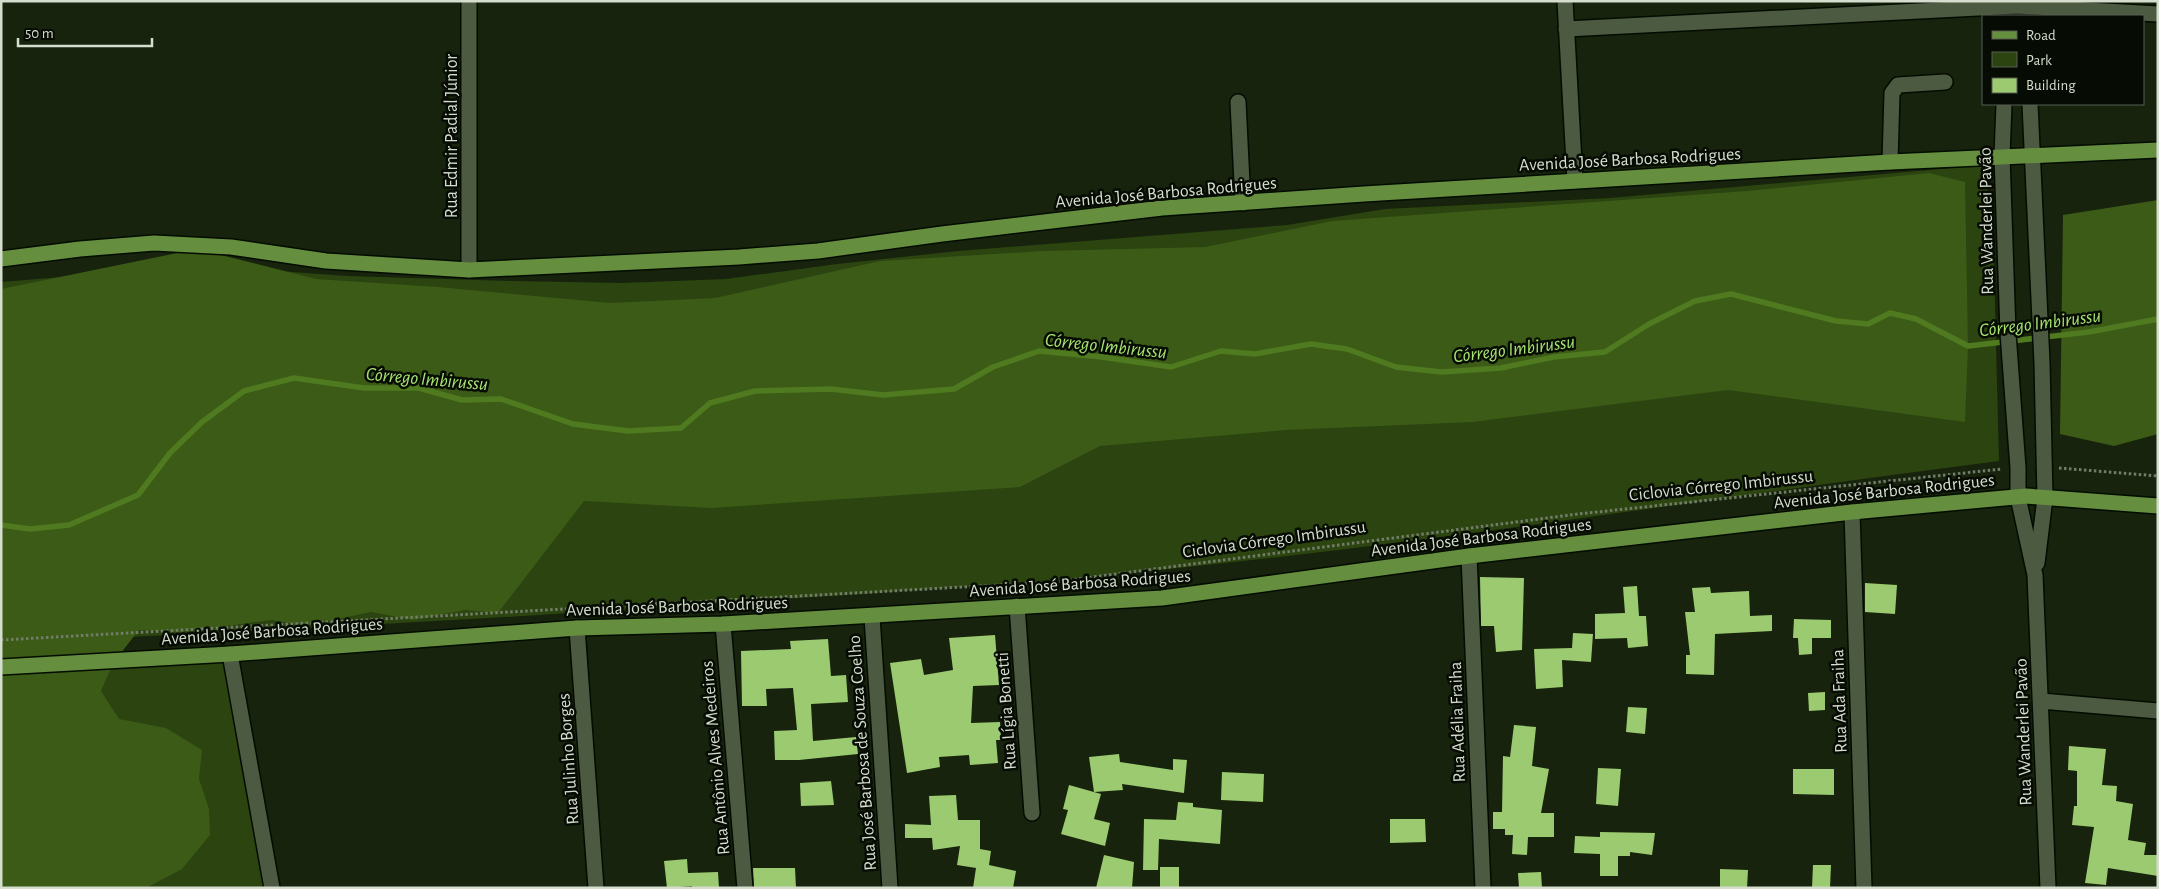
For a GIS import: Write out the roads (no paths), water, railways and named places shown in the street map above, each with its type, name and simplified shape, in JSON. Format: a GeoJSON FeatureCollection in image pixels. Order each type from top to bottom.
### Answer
{"type":"FeatureCollection","features":[{"type":"Feature","properties":{"kind":"main road","name":"Avenida José Barbosa Rodrigues"},"geometry":{"type":"LineString","coordinates":[[1,259],[80,249],[154,243],[231,246],[326,261],[469,270],[739,257],[808,252],[1162,208],[1890,162],[2033,154],[2158,150]]}},
{"type":"Feature","properties":{"kind":"main road","name":"Avenida José Barbosa Rodrigues"},"geometry":{"type":"LineString","coordinates":[[1,668],[230,654],[577,628],[723,624],[1162,598],[1469,556],[1852,512],[2018,497],[2158,506]]}},
{"type":"Feature","properties":{"kind":"street","name":"Rua Edmir Padial Júnior"},"geometry":{"type":"LineString","coordinates":[[469,1],[469,270]]}},
{"type":"Feature","properties":{"kind":"street"},"geometry":{"type":"LineString","coordinates":[[1565,1],[1576,181]]}},
{"type":"Feature","properties":{"kind":"street"},"geometry":{"type":"LineString","coordinates":[[1566,29],[2017,8],[2158,14]]}},
{"type":"Feature","properties":{"kind":"street"},"geometry":{"type":"LineString","coordinates":[[1890,162],[1892,92],[1898,86],[1945,82]]}},
{"type":"Feature","properties":{"kind":"street"},"geometry":{"type":"LineString","coordinates":[[1238,102],[1243,203]]}},
{"type":"Feature","properties":{"kind":"street","name":"Rua Wanderlei Pavão"},"geometry":{"type":"LineString","coordinates":[[2004,105],[2002,156],[2008,333],[2018,468],[2018,497],[2035,575],[2048,888]]}},
{"type":"Feature","properties":{"kind":"street","name":"Rua Wanderlei Pavão"},"geometry":{"type":"LineString","coordinates":[[2030,105],[2045,468],[2045,498],[2035,575]]}},
{"type":"Feature","properties":{"kind":"street","name":"Rua Ada Fraiha"},"geometry":{"type":"LineString","coordinates":[[1852,512],[1864,888]]}},
{"type":"Feature","properties":{"kind":"street","name":"Rua Adélia Fraiha"},"geometry":{"type":"LineString","coordinates":[[1469,556],[1483,888]]}},
{"type":"Feature","properties":{"kind":"street","name":"Rua Lígia Bonetti"},"geometry":{"type":"LineString","coordinates":[[1017,606],[1032,813]]}},
{"type":"Feature","properties":{"kind":"street","name":"Rua José Barbosa de Souza Coelho"},"geometry":{"type":"LineString","coordinates":[[872,616],[890,888]]}},
{"type":"Feature","properties":{"kind":"street","name":"Rua Antônio Alves Medeiros"},"geometry":{"type":"LineString","coordinates":[[723,624],[745,888]]}},
{"type":"Feature","properties":{"kind":"street","name":"Rua Julinho Borges"},"geometry":{"type":"LineString","coordinates":[[577,628],[596,888]]}},
{"type":"Feature","properties":{"kind":"street"},"geometry":{"type":"LineString","coordinates":[[230,654],[272,888]]}},
{"type":"Feature","properties":{"kind":"street"},"geometry":{"type":"LineString","coordinates":[[2041,702],[2158,711]]}},
{"type":"Feature","properties":{"kind":"waterway","name":"Córrego Imbirussu"},"geometry":{"type":"LineString","coordinates":[[1,525],[30,529],[69,525],[138,495],[170,453],[202,422],[244,391],[294,378],[364,388],[419,388],[462,400],[501,399],[573,424],[628,431],[681,428],[710,403],[755,391],[831,389],[883,395],[954,389],[993,367],[1039,351],[1102,357],[1171,367],[1221,351],[1255,354],[1311,344],[1347,349],[1396,367],[1441,372],[1501,368],[1554,357],[1605,352],[1649,324],[1695,301],[1731,294],[1836,321],[1868,324],[1890,313],[1916,319],[1968,346],[2089,332],[2158,319]]}}]}
